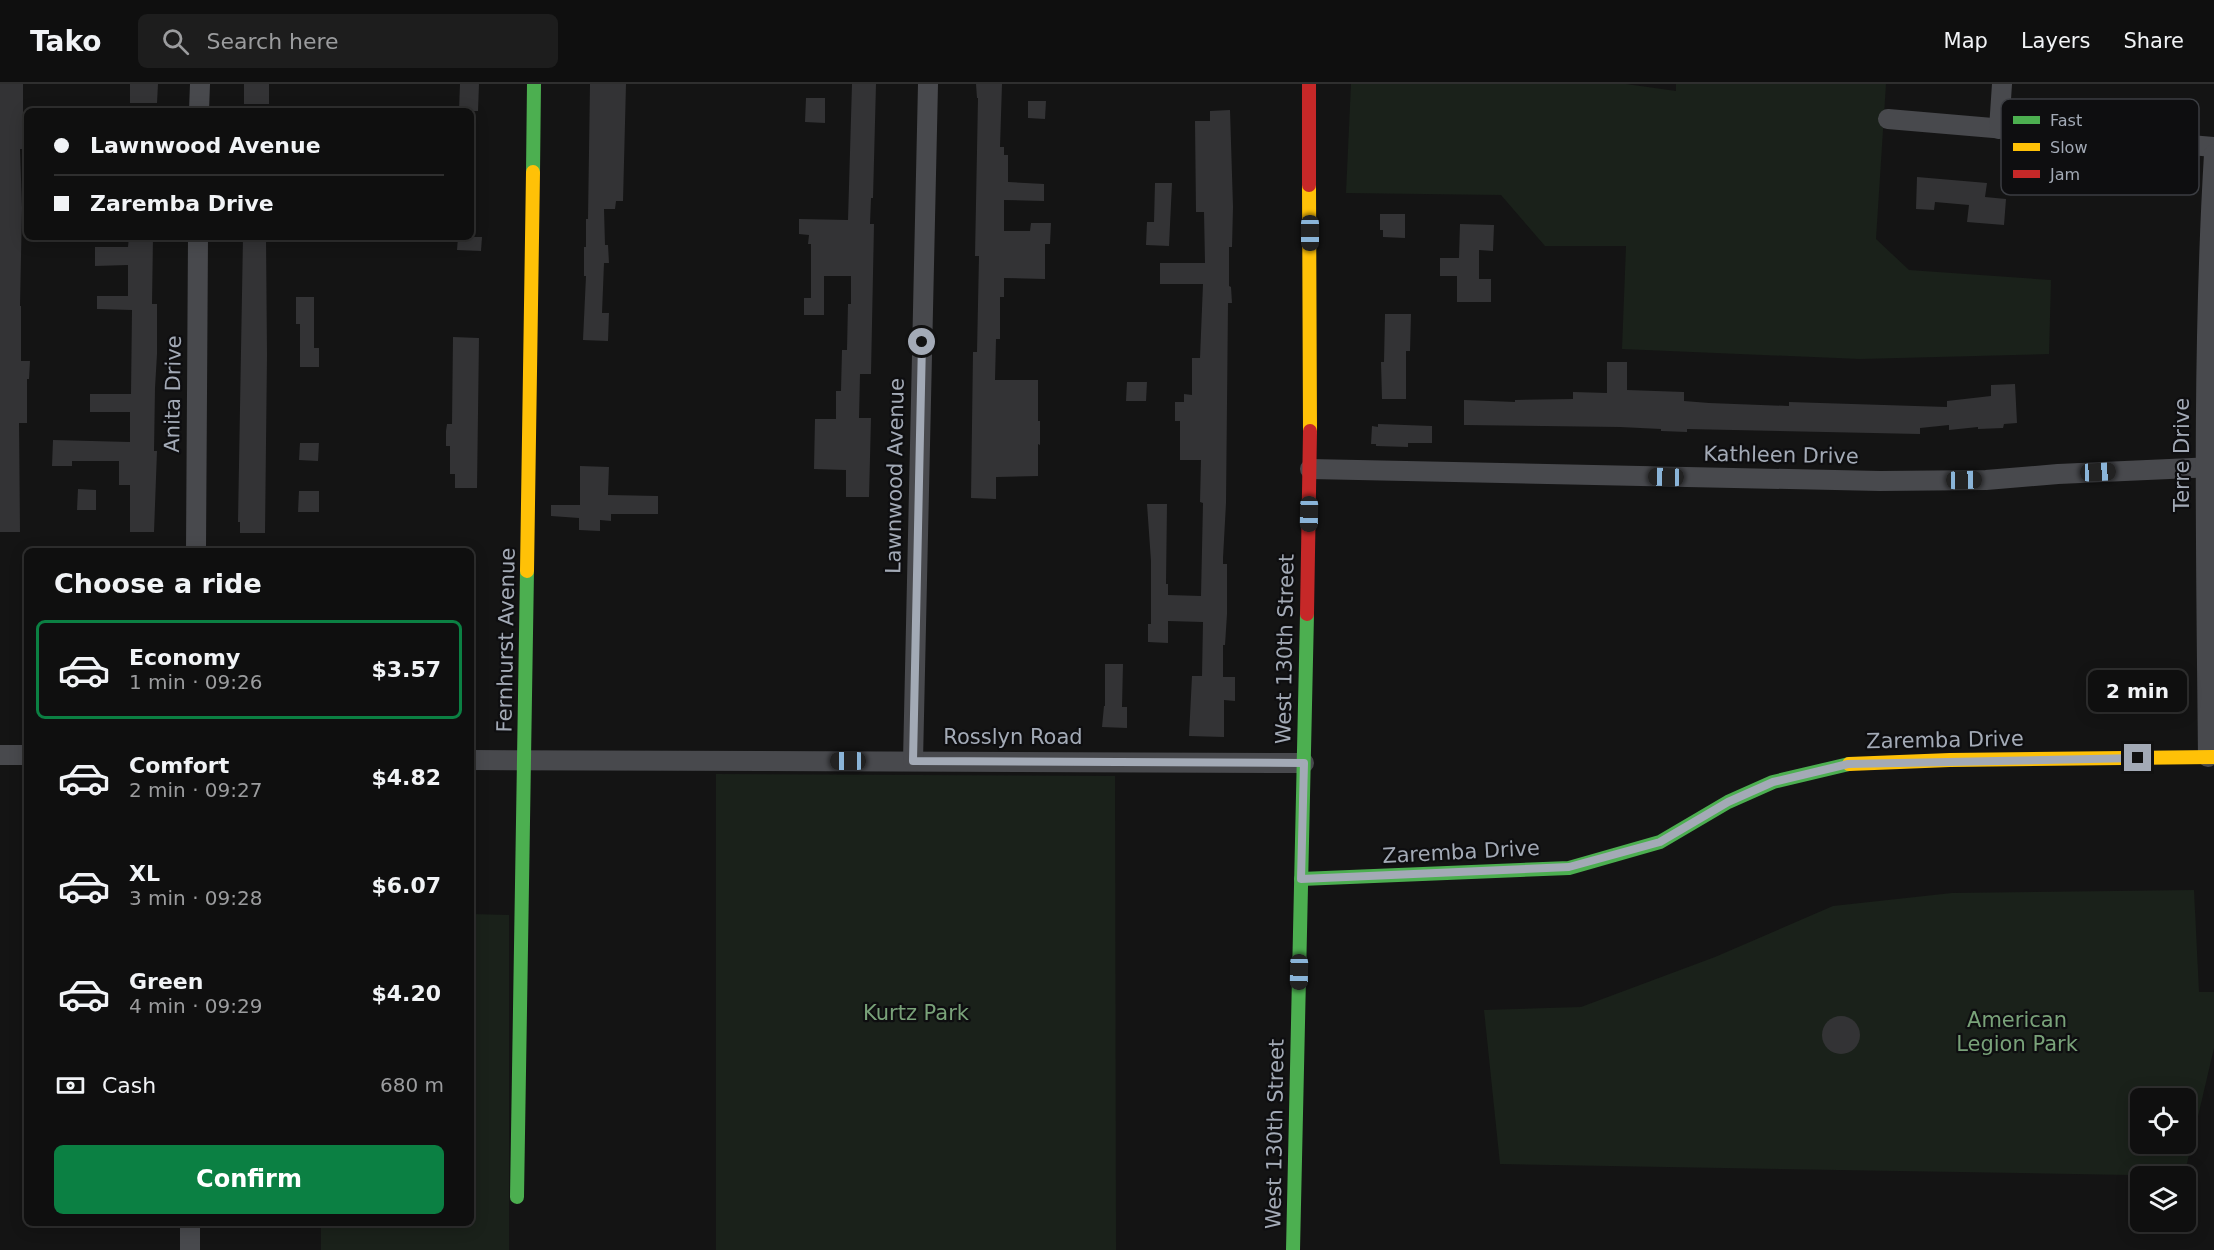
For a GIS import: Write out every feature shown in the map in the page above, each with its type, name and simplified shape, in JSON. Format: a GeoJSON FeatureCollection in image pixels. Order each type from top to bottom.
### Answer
{"type":"FeatureCollection","features":[{"type":"Feature","properties":{"kind":"street"},"geometry":{"type":"LineString","coordinates":[[199,108],[200,84]]}},
{"type":"Feature","properties":{"kind":"street","name":"Fernhurst Avenue"},"geometry":{"type":"LineString","coordinates":[[517,1197],[534,84]]}},
{"type":"Feature","properties":{"kind":"street","name":"Lawnwood Avenue"},"geometry":{"type":"LineString","coordinates":[[913,761],[928,84]]}},
{"type":"Feature","properties":{"kind":"street","name":"West 130th Street"},"geometry":{"type":"LineString","coordinates":[[1293,1250],[1310,469],[1309,84]]}},
{"type":"Feature","properties":{"kind":"street"},"geometry":{"type":"LineString","coordinates":[[1888,119],[1999,129],[2002,84]]}},
{"type":"Feature","properties":{"kind":"street"},"geometry":{"type":"LineString","coordinates":[[2199,146],[2214,147]]}},
{"type":"Feature","properties":{"kind":"street","name":"Terre Drive"},"geometry":{"type":"LineString","coordinates":[[2211,757],[2209,258],[2214,154]]}},
{"type":"Feature","properties":{"kind":"street","name":"Anita Drive"},"geometry":{"type":"LineString","coordinates":[[196,548],[198,240]]}},
{"type":"Feature","properties":{"kind":"street","name":"Kathleen Drive"},"geometry":{"type":"LineString","coordinates":[[1310,469],[1880,481],[1986,480],[2069,473],[2210,467]]}},
{"type":"Feature","properties":{"kind":"street"},"geometry":{"type":"LineString","coordinates":[[0,755],[24,755]]}},
{"type":"Feature","properties":{"kind":"street","name":"Zaremba Drive"},"geometry":{"type":"LineString","coordinates":[[1301,879],[1569,867],[1660,842],[1728,802],[1773,782],[1848,764],[1950,760],[2211,757]]}},
{"type":"Feature","properties":{"kind":"street","name":"Rosslyn Road"},"geometry":{"type":"LineString","coordinates":[[474,760],[1304,763]]}},
{"type":"Feature","properties":{"kind":"street"},"geometry":{"type":"LineString","coordinates":[[190,1226],[190,1250]]}},
{"type":"Feature","properties":{"kind":"green space"},"geometry":{"type":"Polygon","coordinates":[[[1351,84],[1626,84],[1676,91],[1676,84],[1886,84],[1876,239],[1909,270],[2051,280],[2049,354],[1860,359],[1622,349],[1626,246],[1545,246],[1501,195],[1346,193],[1351,84]]]}},
{"type":"Feature","properties":{"kind":"green space","name":"Kurtz Park"},"geometry":{"type":"Polygon","coordinates":[[[716,774],[1115,776],[1116,1250],[716,1250],[716,774]]]}},
{"type":"Feature","properties":{"kind":"green space","name":"American Legion Park"},"geometry":{"type":"Polygon","coordinates":[[[2194,890],[2199,992],[2214,992],[2214,1048],[2196,1125],[2196,1088],[2130,1088],[2130,1154],[2189,1154],[2186,1166],[2130,1166],[2130,1175],[1500,1164],[1484,1010],[1581,1007],[1715,957],[1833,906],[1952,893],[2194,890]]]}},
{"type":"Feature","properties":{"kind":"green space"},"geometry":{"type":"Polygon","coordinates":[[[474,914],[509,915],[509,1250],[321,1250],[321,1226],[474,1226],[474,914]]]}},
{"type":"Feature","properties":{"kind":"building"},"geometry":{"type":"Polygon","coordinates":[[[0,84],[23,84],[23,149],[20,149],[21,361],[30,361],[29,379],[27,379],[27,423],[19,423],[20,532],[0,532],[0,84]]]}},
{"type":"Feature","properties":{"kind":"building"},"geometry":{"type":"Polygon","coordinates":[[[130,84],[158,84],[157,103],[130,103],[130,84]]]}},
{"type":"Feature","properties":{"kind":"building"},"geometry":{"type":"Polygon","coordinates":[[[244,84],[269,84],[269,104],[244,104],[244,84]]]}},
{"type":"Feature","properties":{"kind":"building"},"geometry":{"type":"Polygon","coordinates":[[[460,84],[479,84],[478,111],[474,111],[474,108],[459,108],[460,84]]]}},
{"type":"Feature","properties":{"kind":"building"},"geometry":{"type":"Polygon","coordinates":[[[590,84],[626,84],[623,201],[616,201],[615,209],[604,209],[605,245],[608,245],[609,263],[604,263],[602,313],[609,313],[608,341],[583,340],[590,84]]]}},
{"type":"Feature","properties":{"kind":"building"},"geometry":{"type":"Polygon","coordinates":[[[852,84],[876,84],[873,198],[871,198],[870,224],[874,224],[871,374],[860,374],[859,418],[871,418],[869,497],[846,497],[846,470],[814,469],[815,419],[836,419],[836,391],[841,391],[842,350],[847,350],[851,276],[824,276],[824,315],[804,315],[804,298],[811,298],[811,244],[808,244],[809,235],[799,234],[799,219],[848,220],[852,84]]]}},
{"type":"Feature","properties":{"kind":"building"},"geometry":{"type":"Polygon","coordinates":[[[976,84],[1002,84],[1000,147],[1004,147],[1004,155],[1008,155],[1008,182],[1044,184],[1044,201],[1004,200],[1004,231],[1030,231],[1031,223],[1051,223],[1050,244],[1045,244],[1045,279],[1004,278],[1004,297],[1000,297],[1000,339],[996,339],[995,380],[1038,380],[1040,445],[1038,444],[1038,476],[996,477],[996,499],[971,498],[973,352],[977,352],[979,256],[975,256],[978,98],[976,84]]]}},
{"type":"Feature","properties":{"kind":"building"},"geometry":{"type":"Polygon","coordinates":[[[806,98],[825,98],[825,123],[805,122],[806,98]]]}},
{"type":"Feature","properties":{"kind":"building"},"geometry":{"type":"Polygon","coordinates":[[[1028,101],[1046,101],[1045,119],[1028,118],[1028,101]]]}},
{"type":"Feature","properties":{"kind":"building"},"geometry":{"type":"Polygon","coordinates":[[[1230,110],[1233,207],[1232,247],[1229,247],[1229,286],[1232,303],[1228,303],[1226,503],[1223,558],[1223,564],[1227,564],[1227,614],[1225,645],[1223,645],[1223,677],[1235,677],[1235,701],[1224,700],[1224,737],[1189,736],[1192,676],[1202,676],[1203,622],[1168,621],[1168,643],[1148,642],[1148,624],[1151,624],[1151,561],[1147,504],[1167,504],[1166,584],[1168,584],[1168,595],[1201,596],[1203,503],[1200,502],[1201,460],[1180,460],[1180,421],[1175,421],[1175,402],[1184,402],[1184,394],[1192,395],[1192,358],[1200,358],[1203,284],[1160,284],[1160,263],[1205,263],[1204,212],[1196,212],[1195,121],[1210,121],[1210,111],[1230,110]]]}},
{"type":"Feature","properties":{"kind":"building"},"geometry":{"type":"Polygon","coordinates":[[[1917,177],[1987,183],[1985,197],[2006,199],[2004,225],[1967,222],[1969,205],[1935,202],[1934,210],[1916,209],[1917,177]]]}},
{"type":"Feature","properties":{"kind":"building"},"geometry":{"type":"Polygon","coordinates":[[[1155,183],[1172,183],[1169,246],[1146,245],[1147,222],[1154,222],[1155,183]]]}},
{"type":"Feature","properties":{"kind":"building"},"geometry":{"type":"Polygon","coordinates":[[[1380,214],[1405,214],[1405,238],[1383,237],[1383,230],[1380,230],[1380,214]]]}},
{"type":"Feature","properties":{"kind":"building"},"geometry":{"type":"Polygon","coordinates":[[[1460,224],[1494,225],[1493,251],[1479,250],[1479,279],[1491,279],[1491,302],[1457,302],[1457,276],[1440,276],[1440,258],[1459,258],[1460,224]]]}},
{"type":"Feature","properties":{"kind":"building"},"geometry":{"type":"Polygon","coordinates":[[[474,237],[482,237],[481,251],[457,250],[458,240],[474,240],[474,237]]]}},
{"type":"Feature","properties":{"kind":"building"},"geometry":{"type":"Polygon","coordinates":[[[129,240],[153,240],[152,304],[157,304],[154,451],[157,451],[154,532],[130,532],[130,485],[119,485],[119,461],[72,461],[72,466],[52,466],[53,440],[130,442],[130,412],[90,412],[90,394],[131,394],[132,310],[97,309],[97,296],[128,296],[128,265],[95,266],[95,247],[128,247],[129,240]]]}},
{"type":"Feature","properties":{"kind":"building"},"geometry":{"type":"Polygon","coordinates":[[[243,240],[266,240],[265,533],[240,533],[240,522],[238,522],[243,240]]]}},
{"type":"Feature","properties":{"kind":"building"},"geometry":{"type":"Polygon","coordinates":[[[296,297],[314,297],[314,348],[319,348],[319,367],[300,367],[300,324],[296,324],[296,297]]]}},
{"type":"Feature","properties":{"kind":"building"},"geometry":{"type":"Polygon","coordinates":[[[1385,314],[1411,314],[1410,351],[1406,351],[1406,399],[1382,399],[1381,362],[1384,362],[1385,314]]]}},
{"type":"Feature","properties":{"kind":"building"},"geometry":{"type":"Polygon","coordinates":[[[453,337],[479,338],[477,488],[455,488],[455,474],[450,474],[450,446],[446,446],[446,431],[447,424],[452,424],[453,337]]]}},
{"type":"Feature","properties":{"kind":"building"},"geometry":{"type":"Polygon","coordinates":[[[1607,362],[1627,362],[1627,390],[1684,392],[1684,401],[1709,403],[1789,406],[1789,402],[1947,407],[1947,401],[1991,396],[1991,385],[2015,384],[2017,423],[2004,424],[2003,428],[1978,429],[1978,427],[1949,430],[1949,425],[1920,428],[1920,434],[1687,429],[1687,432],[1620,427],[1464,425],[1464,400],[1515,402],[1515,400],[1573,399],[1573,392],[1607,393],[1607,362]]]}},
{"type":"Feature","properties":{"kind":"building"},"geometry":{"type":"Polygon","coordinates":[[[1127,382],[1147,382],[1146,401],[1126,401],[1127,382]]]}},
{"type":"Feature","properties":{"kind":"building"},"geometry":{"type":"Polygon","coordinates":[[[1378,424],[1432,426],[1432,443],[1408,443],[1408,447],[1376,446],[1376,444],[1371,444],[1372,426],[1378,427],[1378,424]]]}},
{"type":"Feature","properties":{"kind":"building"},"geometry":{"type":"Polygon","coordinates":[[[300,443],[319,443],[318,461],[299,460],[300,443]]]}},
{"type":"Feature","properties":{"kind":"building"},"geometry":{"type":"Polygon","coordinates":[[[580,466],[609,467],[608,495],[658,496],[658,514],[611,514],[611,521],[600,520],[600,531],[579,530],[579,518],[551,516],[551,505],[580,505],[580,466]]]}},
{"type":"Feature","properties":{"kind":"building"},"geometry":{"type":"Polygon","coordinates":[[[78,489],[96,490],[96,510],[77,510],[78,489]]]}},
{"type":"Feature","properties":{"kind":"building"},"geometry":{"type":"Polygon","coordinates":[[[299,491],[319,491],[319,512],[298,512],[299,491]]]}},
{"type":"Feature","properties":{"kind":"building"},"geometry":{"type":"Polygon","coordinates":[[[1105,664],[1123,664],[1122,707],[1127,707],[1127,728],[1102,727],[1105,706],[1105,664]]]}},
{"type":"Feature","properties":{"kind":"building"},"geometry":{"type":"Polygon","coordinates":[[[1841,1016],[1854,1022],[1860,1035],[1854,1048],[1841,1054],[1828,1048],[1822,1035],[1828,1022],[1841,1016]]]}},
{"type":"Feature","properties":{"kind":"traffic: fast"},"geometry":{"type":"LineString","coordinates":[[533,172],[534,84]]}},
{"type":"Feature","properties":{"kind":"traffic: fast"},"geometry":{"type":"LineString","coordinates":[[517,1197],[527,571]]}},
{"type":"Feature","properties":{"kind":"traffic: fast"},"geometry":{"type":"LineString","coordinates":[[1293,1250],[1307,614]]}},
{"type":"Feature","properties":{"kind":"traffic: fast"},"geometry":{"type":"LineString","coordinates":[[1301,879],[1569,868],[1660,842],[1728,802],[1773,782],[1849,764]]}},
{"type":"Feature","properties":{"kind":"traffic: slow"},"geometry":{"type":"LineString","coordinates":[[527,571],[533,172]]}},
{"type":"Feature","properties":{"kind":"traffic: slow"},"geometry":{"type":"LineString","coordinates":[[1309,185],[1310,431]]}},
{"type":"Feature","properties":{"kind":"traffic: slow"},"geometry":{"type":"LineString","coordinates":[[1849,764],[1950,760],[2214,757]]}},
{"type":"Feature","properties":{"kind":"traffic: jam"},"geometry":{"type":"LineString","coordinates":[[1309,84],[1309,185]]}},
{"type":"Feature","properties":{"kind":"traffic: jam"},"geometry":{"type":"LineString","coordinates":[[1307,614],[1310,431]]}},
{"type":"Feature","properties":{"kind":"route"},"geometry":{"type":"LineString","coordinates":[[922,342],[913,761],[1304,763],[1301,879],[1569,867],[1660,842],[1728,802],[1773,782],[1848,764],[1950,760],[2138,758]]}}]}
